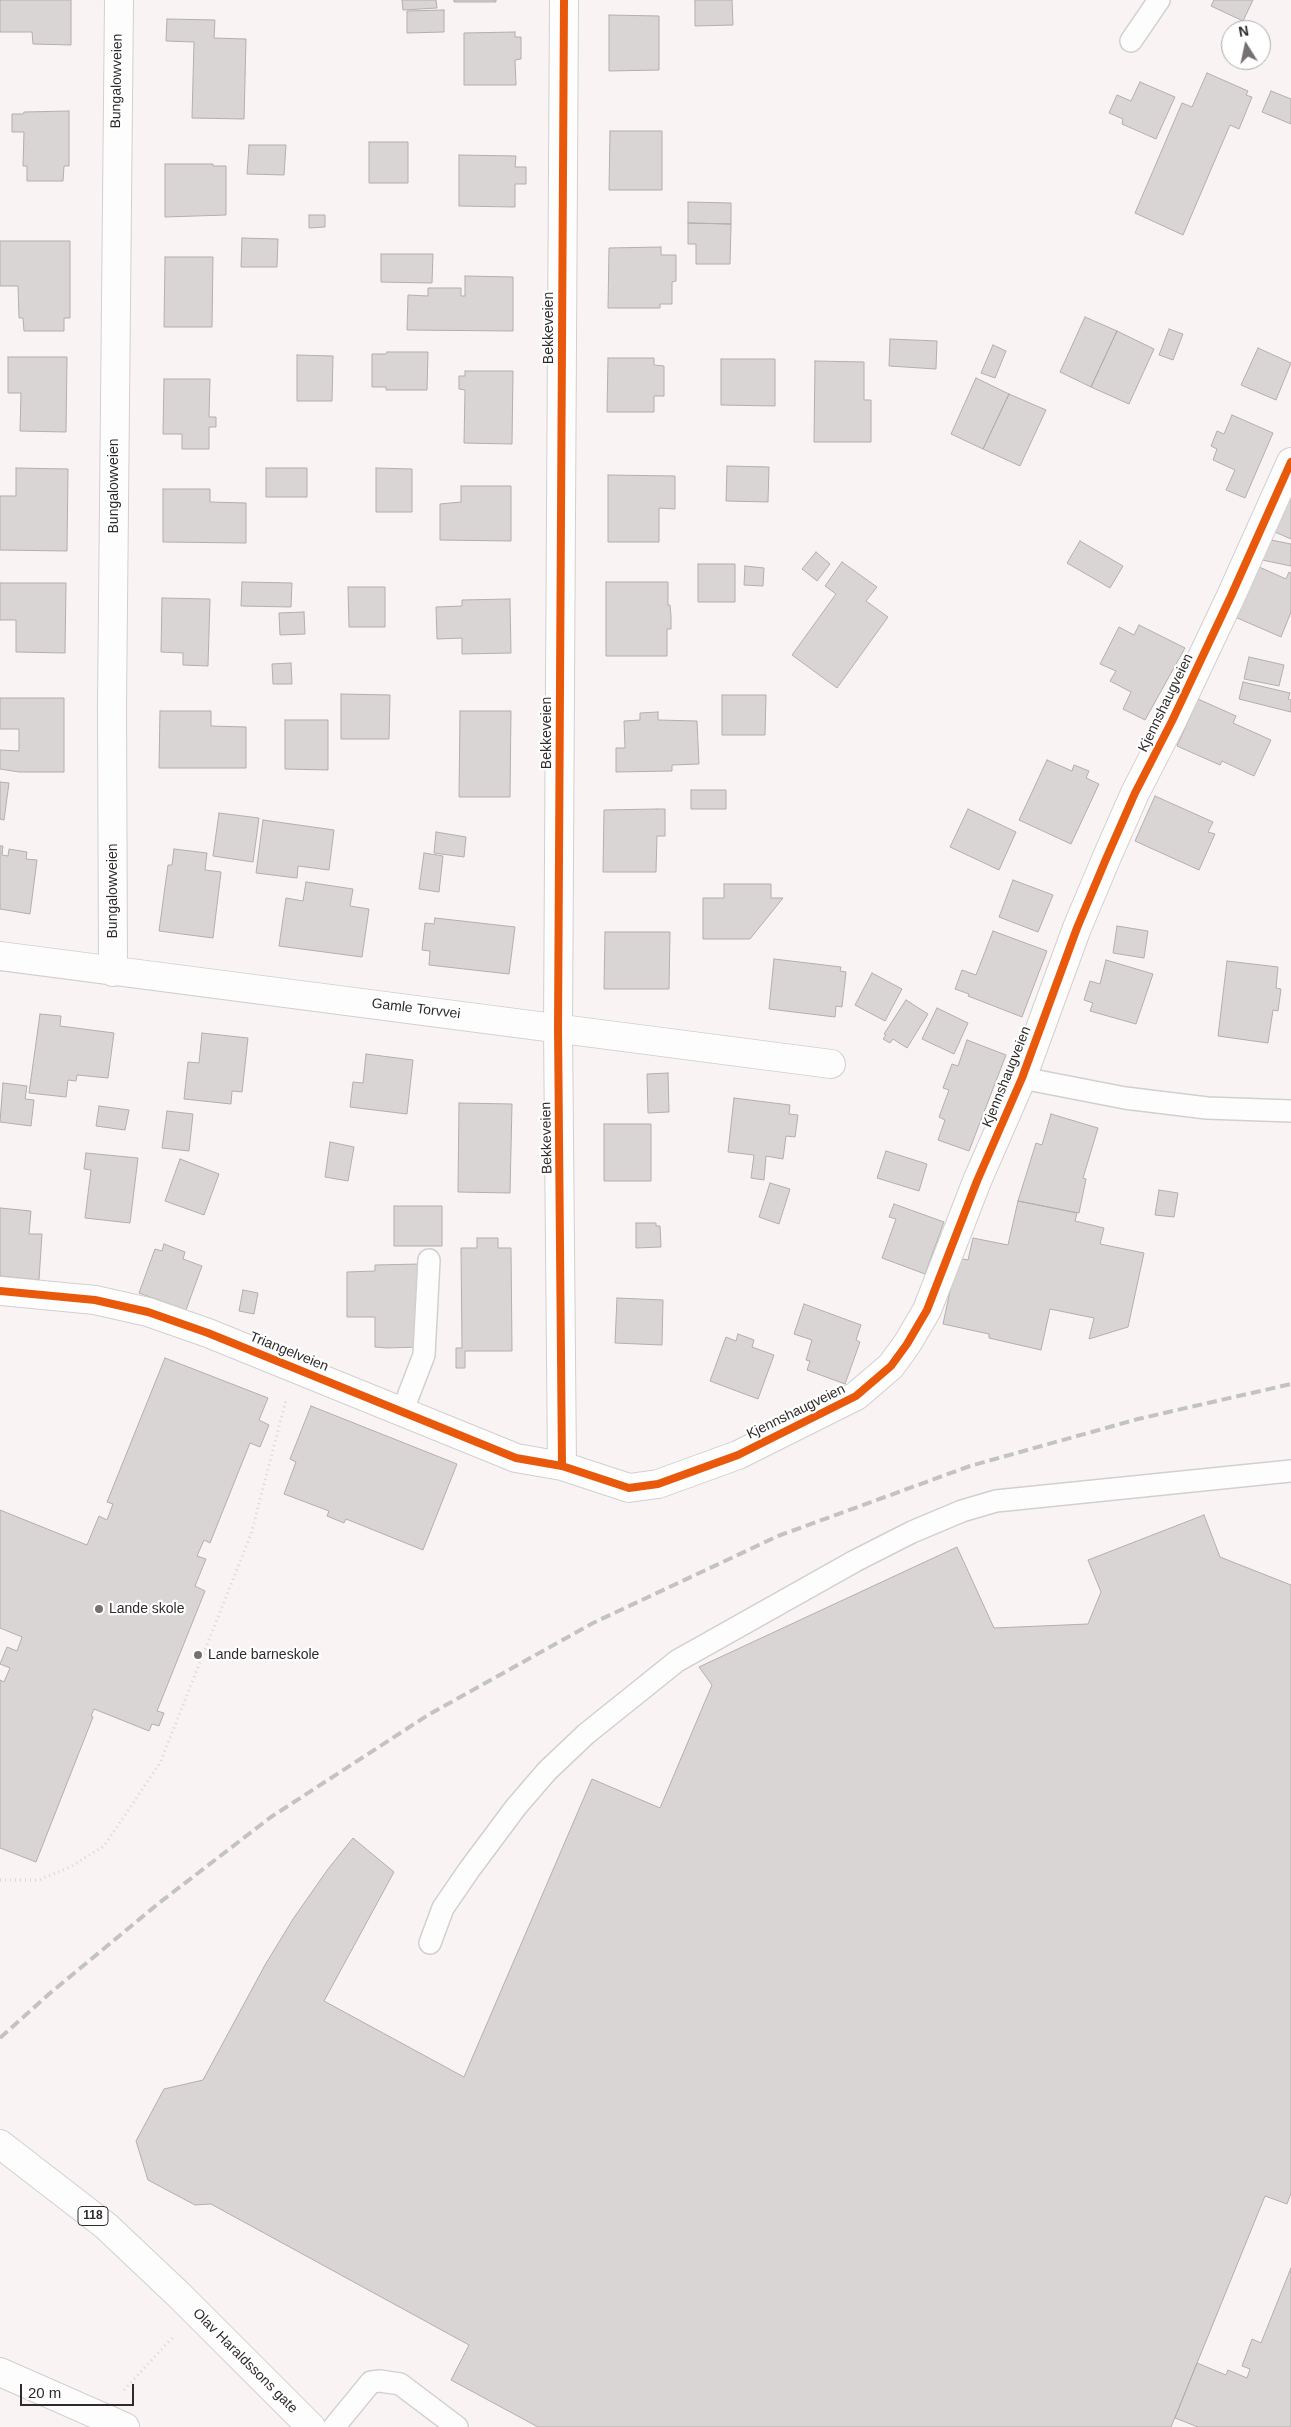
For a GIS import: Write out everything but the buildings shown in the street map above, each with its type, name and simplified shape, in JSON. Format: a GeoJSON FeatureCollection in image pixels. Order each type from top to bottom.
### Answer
{"type":"FeatureCollection","features":[{"type":"Feature","properties":{"kind":"street","name":"Bungalowveien"},"geometry":{"type":"LineString","coordinates":[[113,972],[112,704],[119,0]]}},
{"type":"Feature","properties":{"kind":"street","name":"Bekkeveien"},"geometry":{"type":"LineString","coordinates":[[562,1466],[558,1027],[564,0]]}},
{"type":"Feature","properties":{"kind":"street","name":"Kjennshaugveien"},"geometry":{"type":"LineString","coordinates":[[562,1466],[629,1488],[658,1484],[738,1455],[805,1424],[856,1396],[891,1366],[907,1344],[927,1310],[977,1181],[1022,1078],[1077,928],[1113,843],[1135,793],[1172,721],[1231,596],[1291,462]]}},
{"type":"Feature","properties":{"kind":"street","name":"Gamle Torvvei"},"geometry":{"type":"LineString","coordinates":[[0,956],[113,972],[558,1027],[831,1064]]}},
{"type":"Feature","properties":{"kind":"street","name":"Triangelveien"},"geometry":{"type":"LineString","coordinates":[[0,1291],[95,1300],[148,1312],[291,1366],[516,1458],[562,1466]]}},
{"type":"Feature","properties":{"kind":"street","name":"Olav Haraldssons gate"},"geometry":{"type":"LineString","coordinates":[[0,2144],[106,2226],[179,2295],[311,2427]]}},
{"type":"Feature","properties":{"kind":"street"},"geometry":{"type":"LineString","coordinates":[[0,2372],[125,2427]]}},
{"type":"Feature","properties":{"kind":"lane"},"geometry":{"type":"LineString","coordinates":[[1131,41],[1159,0]]}},
{"type":"Feature","properties":{"kind":"lane"},"geometry":{"type":"LineString","coordinates":[[1022,1078],[1125,1098],[1207,1108],[1291,1111]]}},
{"type":"Feature","properties":{"kind":"lane"},"geometry":{"type":"LineString","coordinates":[[402,1412],[424,1355],[429,1260]]}},
{"type":"Feature","properties":{"kind":"lane"},"geometry":{"type":"LineString","coordinates":[[430,1943],[443,1908],[469,1870],[522,1800],[547,1771],[586,1734],[676,1662],[855,1561],[962,1511],[996,1501],[1291,1471]]}},
{"type":"Feature","properties":{"kind":"lane"},"geometry":{"type":"LineString","coordinates":[[334,2427],[371,2382],[380,2381],[400,2384],[457,2427]]}},
{"type":"Feature","properties":{"kind":"path"},"geometry":{"type":"LineString","coordinates":[[0,1880],[39,1880],[70,1867],[104,1846],[160,1763],[251,1534],[284,1413],[291,1366]]}},
{"type":"Feature","properties":{"kind":"path"},"geometry":{"type":"LineString","coordinates":[[100,2416],[174,2336]]}},
{"type":"Feature","properties":{"kind":"railway"},"geometry":{"type":"LineString","coordinates":[[0,2038],[49,1994],[159,1903],[271,1817],[428,1715],[593,1623],[778,1536],[970,1466],[1138,1419],[1291,1384]]}},
{"type":"Feature","properties":{"kind":"cycle path"},"geometry":{"type":"LineString","coordinates":[[562,1466],[558,1027],[564,0]]}},
{"type":"Feature","properties":{"kind":"cycle path"},"geometry":{"type":"LineString","coordinates":[[0,1291],[95,1300],[148,1312],[208,1333],[516,1458],[562,1466],[629,1488],[658,1484],[738,1455],[856,1396],[891,1366],[907,1344],[927,1310],[977,1181],[1022,1078],[1077,928],[1106,859],[1135,793],[1172,721],[1231,596],[1291,462]]}},
{"type":"Feature","properties":{"kind":"place","name":"Lande skole"},"geometry":{"type":"Point","coordinates":[99,1609]}},
{"type":"Feature","properties":{"kind":"place","name":"Lande barneskole"},"geometry":{"type":"Point","coordinates":[198,1655]}}]}
